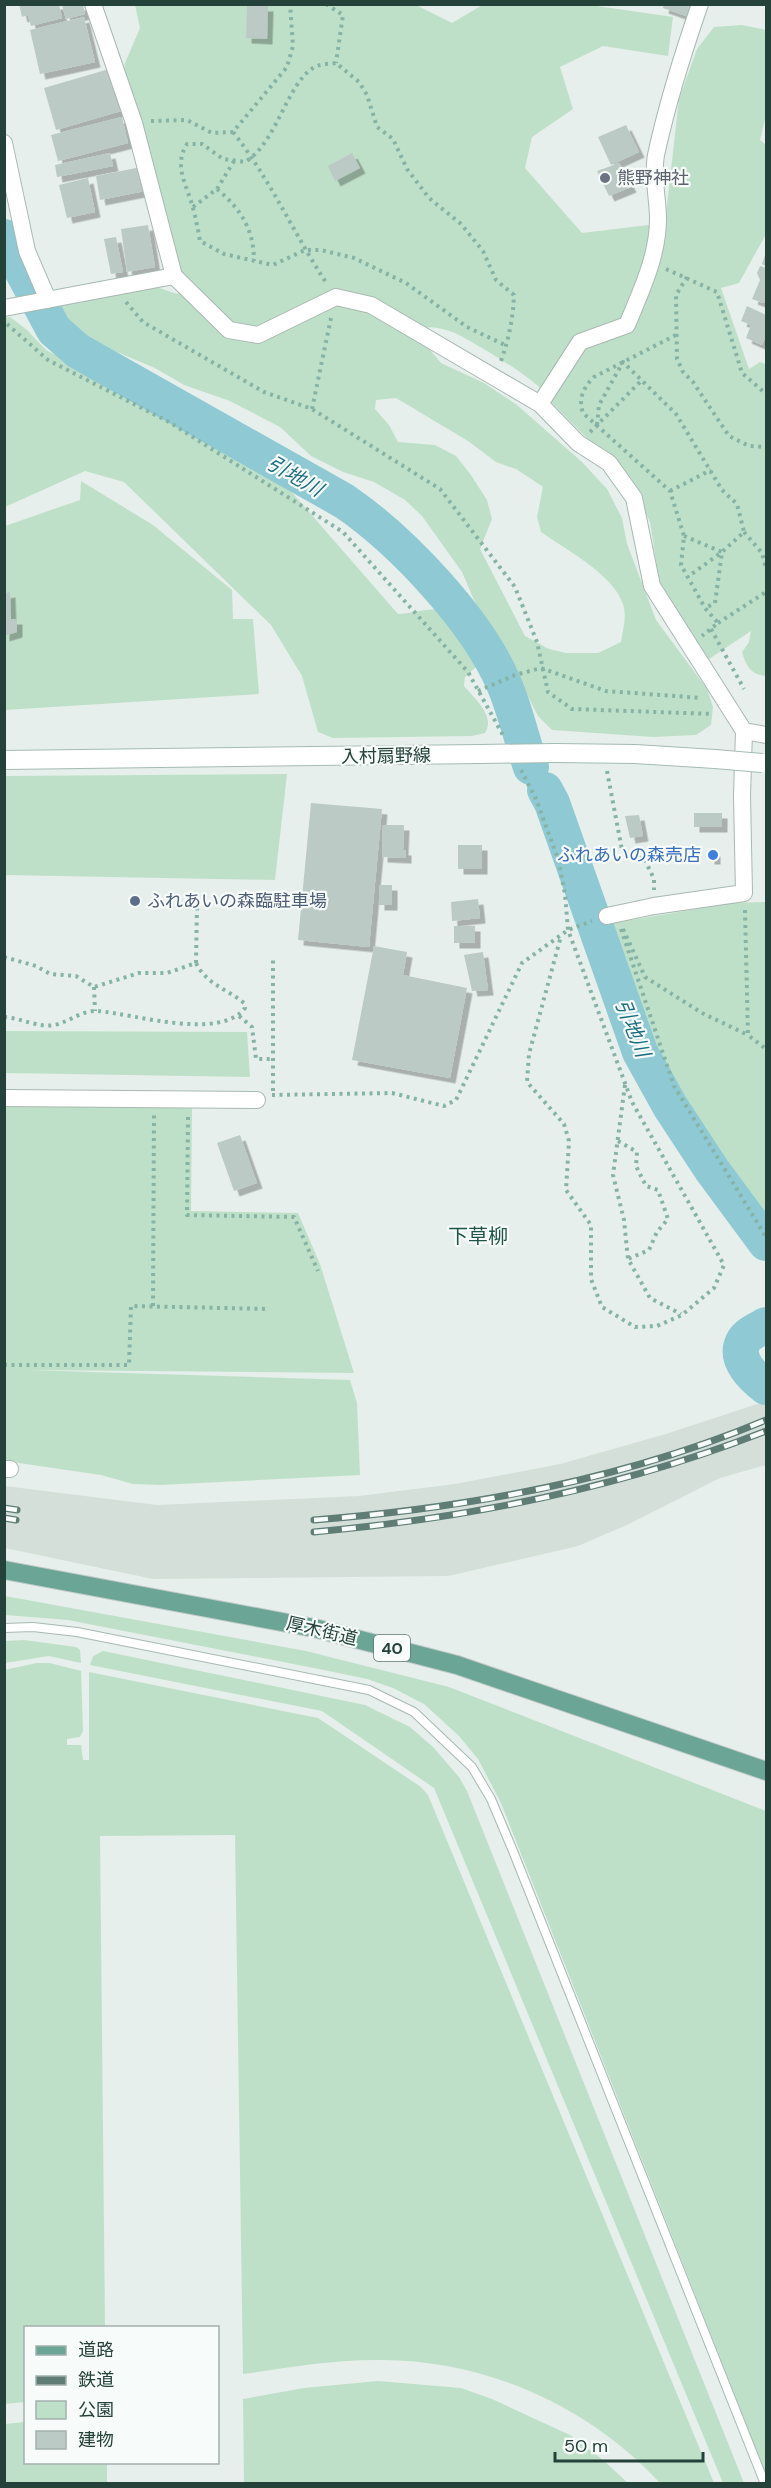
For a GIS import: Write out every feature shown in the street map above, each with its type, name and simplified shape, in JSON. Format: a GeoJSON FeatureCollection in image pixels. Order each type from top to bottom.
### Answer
{"type":"FeatureCollection","features":[{"type":"Feature","properties":{"kind":"main road","name":"厚木街道"},"geometry":{"type":"LineString","coordinates":[[4,1570],[314,1628],[457,1665],[766,1772]]}},
{"type":"Feature","properties":{"kind":"street"},"geometry":{"type":"LineString","coordinates":[[93,4],[134,123],[174,276],[229,330],[258,335],[336,297],[371,305],[496,376],[540,404],[578,443],[609,462],[634,498],[652,586],[744,731],[742,796],[744,893],[654,906],[612,915]]}},
{"type":"Feature","properties":{"kind":"street"},"geometry":{"type":"LineString","coordinates":[[540,404],[580,342],[627,325],[641,290],[651,263],[658,222],[656,158],[683,54],[700,4]]}},
{"type":"Feature","properties":{"kind":"street"},"geometry":{"type":"LineString","coordinates":[[4,143],[27,251],[48,300]]}},
{"type":"Feature","properties":{"kind":"street"},"geometry":{"type":"LineString","coordinates":[[7,312],[48,300],[174,276]]}},
{"type":"Feature","properties":{"kind":"street"},"geometry":{"type":"LineString","coordinates":[[744,731],[766,735]]}},
{"type":"Feature","properties":{"kind":"street","name":"入村扇野線"},"geometry":{"type":"LineString","coordinates":[[4,760],[555,753],[635,754],[764,763]]}},
{"type":"Feature","properties":{"kind":"street"},"geometry":{"type":"LineString","coordinates":[[4,1098],[256,1100]]}},
{"type":"Feature","properties":{"kind":"lane"},"geometry":{"type":"LineString","coordinates":[[4,1628],[33,1627],[77,1632],[369,1690],[414,1712],[472,1767],[491,1799],[513,1851],[765,2484]]}},
{"type":"Feature","properties":{"kind":"path"},"geometry":{"type":"LineString","coordinates":[[134,123],[187,120],[212,133],[232,132],[287,67],[293,46],[290,4]]}},
{"type":"Feature","properties":{"kind":"path"},"geometry":{"type":"LineString","coordinates":[[326,4],[343,15],[336,63]]}},
{"type":"Feature","properties":{"kind":"path"},"geometry":{"type":"LineString","coordinates":[[496,376],[507,346],[512,328],[514,295],[496,280],[483,251],[461,224],[429,198],[407,169],[393,139],[377,127],[367,95],[360,82],[336,63],[314,67],[303,77],[252,157],[245,162],[223,159],[202,144],[187,144],[181,154],[182,179],[193,207],[200,241],[224,254],[273,265],[305,250],[321,250],[354,258],[406,282],[467,327],[507,346]]}},
{"type":"Feature","properties":{"kind":"path"},"geometry":{"type":"LineString","coordinates":[[232,132],[252,157],[305,250],[336,297],[312,409]]}},
{"type":"Feature","properties":{"kind":"path"},"geometry":{"type":"LineString","coordinates":[[193,207],[217,189],[234,161]]}},
{"type":"Feature","properties":{"kind":"path"},"geometry":{"type":"LineString","coordinates":[[217,189],[235,204],[244,219],[254,242],[254,261]]}},
{"type":"Feature","properties":{"kind":"path"},"geometry":{"type":"LineString","coordinates":[[766,394],[741,373],[717,292],[687,277],[676,295],[677,359],[683,372],[693,382],[729,436],[748,446],[766,447]]}},
{"type":"Feature","properties":{"kind":"path"},"geometry":{"type":"LineString","coordinates":[[122,297],[143,322],[264,392],[312,409],[440,489],[515,587],[537,642],[548,692],[572,709],[734,714]]}},
{"type":"Feature","properties":{"kind":"path"},"geometry":{"type":"LineString","coordinates":[[7,312],[48,360],[169,422],[343,532],[468,672],[507,743]]}},
{"type":"Feature","properties":{"kind":"path"},"geometry":{"type":"LineString","coordinates":[[676,335],[594,377],[586,386],[580,403],[584,413],[597,426],[670,491],[684,536],[681,565],[705,608],[718,623]]}},
{"type":"Feature","properties":{"kind":"path"},"geometry":{"type":"LineString","coordinates":[[623,362],[676,414],[722,490],[737,504],[744,532],[762,553],[766,568]]}},
{"type":"Feature","properties":{"kind":"path"},"geometry":{"type":"LineString","coordinates":[[597,426],[599,405],[623,362]]}},
{"type":"Feature","properties":{"kind":"path"},"geometry":{"type":"LineString","coordinates":[[597,426],[642,380]]}},
{"type":"Feature","properties":{"kind":"path"},"geometry":{"type":"LineString","coordinates":[[670,491],[711,470]]}},
{"type":"Feature","properties":{"kind":"path"},"geometry":{"type":"LineString","coordinates":[[689,576],[722,552],[744,532]]}},
{"type":"Feature","properties":{"kind":"path"},"geometry":{"type":"LineString","coordinates":[[684,536],[722,552]]}},
{"type":"Feature","properties":{"kind":"path"},"geometry":{"type":"LineString","coordinates":[[705,608],[715,603],[722,552]]}},
{"type":"Feature","properties":{"kind":"path"},"geometry":{"type":"LineString","coordinates":[[690,646],[718,623],[766,592]]}},
{"type":"Feature","properties":{"kind":"path"},"geometry":{"type":"LineString","coordinates":[[711,629],[744,689]]}},
{"type":"Feature","properties":{"kind":"path"},"geometry":{"type":"LineString","coordinates":[[479,690],[515,675],[541,668],[606,691],[724,699]]}},
{"type":"Feature","properties":{"kind":"path"},"geometry":{"type":"LineString","coordinates":[[517,762],[536,799],[558,858],[565,894],[568,930],[632,1102],[724,1265],[714,1288],[682,1315],[657,1326],[635,1326],[602,1307],[591,1279],[591,1225],[566,1190],[569,1141],[564,1124],[527,1082],[530,1054],[561,936]]}},
{"type":"Feature","properties":{"kind":"path"},"geometry":{"type":"LineString","coordinates":[[606,765],[622,850],[645,860],[654,879],[654,906]]}},
{"type":"Feature","properties":{"kind":"path"},"geometry":{"type":"LineString","coordinates":[[744,893],[748,1035]]}},
{"type":"Feature","properties":{"kind":"path"},"geometry":{"type":"LineString","coordinates":[[4,1017],[53,1025],[73,1015],[95,1011],[163,1021],[214,1024],[239,1016],[245,1008],[244,1002],[219,988],[200,971],[196,963],[196,903]]}},
{"type":"Feature","properties":{"kind":"path"},"geometry":{"type":"LineString","coordinates":[[612,915],[645,977],[702,1013],[748,1035],[766,1049]]}},
{"type":"Feature","properties":{"kind":"path"},"geometry":{"type":"LineString","coordinates":[[612,915],[674,1086],[766,1237]]}},
{"type":"Feature","properties":{"kind":"path"},"geometry":{"type":"LineString","coordinates":[[256,1100],[273,1095],[392,1093],[444,1106],[456,1100],[522,963],[575,927]]}},
{"type":"Feature","properties":{"kind":"path"},"geometry":{"type":"LineString","coordinates":[[4,957],[36,966],[50,974],[76,976],[94,987],[139,974],[167,973],[196,963]]}},
{"type":"Feature","properties":{"kind":"path"},"geometry":{"type":"LineString","coordinates":[[273,957],[273,1095]]}},
{"type":"Feature","properties":{"kind":"path"},"geometry":{"type":"LineString","coordinates":[[94,987],[95,1011]]}},
{"type":"Feature","properties":{"kind":"path"},"geometry":{"type":"LineString","coordinates":[[239,1016],[252,1027],[256,1059],[273,1059]]}},
{"type":"Feature","properties":{"kind":"path"},"geometry":{"type":"LineString","coordinates":[[625,1083],[613,1175],[624,1220],[627,1259],[650,1298],[682,1315]]}},
{"type":"Feature","properties":{"kind":"path"},"geometry":{"type":"LineString","coordinates":[[142,1114],[165,1114]]}},
{"type":"Feature","properties":{"kind":"path"},"geometry":{"type":"LineString","coordinates":[[153,1306],[154,1114]]}},
{"type":"Feature","properties":{"kind":"path"},"geometry":{"type":"LineString","coordinates":[[177,1114],[188,1114],[187,1215],[294,1217],[318,1271]]}},
{"type":"Feature","properties":{"kind":"path"},"geometry":{"type":"LineString","coordinates":[[618,1141],[637,1152],[636,1166],[646,1186],[658,1190],[668,1220],[657,1232],[649,1250],[627,1259]]}},
{"type":"Feature","properties":{"kind":"path"},"geometry":{"type":"LineString","coordinates":[[4,1365],[129,1365],[131,1306],[268,1309]]}},
{"type":"Feature","properties":{"kind":"shaded area"},"geometry":{"type":"Polygon","coordinates":[[[766,1380],[766,1465],[720,1478],[629,1524],[578,1546],[448,1576],[153,1579],[5,1548],[5,1486],[157,1505],[359,1496],[455,1484],[560,1464],[666,1434],[760,1403],[766,1380]]]}},
{"type":"Feature","properties":{"kind":"green space"},"geometry":{"type":"Polygon","coordinates":[[[484,4],[590,5],[673,17],[668,56],[603,46],[560,67],[573,109],[532,137],[525,168],[582,233],[665,223],[679,99],[697,49],[714,27],[742,25],[766,30],[766,115],[760,140],[766,145],[766,234],[739,283],[721,288],[749,369],[760,362],[766,364],[766,676],[753,672],[747,665],[742,652],[749,642],[751,631],[706,661],[660,586],[650,522],[631,482],[549,400],[536,384],[508,364],[455,333],[439,328],[423,328],[420,338],[441,363],[484,383],[517,405],[582,462],[607,489],[622,518],[627,544],[656,620],[707,689],[713,707],[711,725],[696,735],[653,737],[552,730],[538,716],[511,663],[474,600],[462,572],[422,516],[405,500],[374,482],[343,472],[311,456],[280,427],[230,401],[184,385],[155,368],[81,337],[64,326],[54,310],[59,302],[151,285],[177,294],[182,290],[168,263],[124,76],[125,63],[140,28],[135,5],[416,5],[452,23],[484,4]],[[396,398],[376,400],[375,409],[389,425],[398,442],[435,445],[456,456],[487,500],[492,519],[480,549],[525,636],[549,649],[566,653],[598,653],[621,642],[625,614],[618,593],[587,563],[541,532],[537,517],[543,487],[516,469],[496,462],[468,441],[396,398]]]}},
{"type":"Feature","properties":{"kind":"green space"},"geometry":{"type":"Polygon","coordinates":[[[10,317],[27,330],[46,350],[208,432],[282,481],[398,614],[436,610],[450,618],[463,633],[473,651],[476,667],[465,677],[464,686],[486,714],[488,727],[485,733],[472,736],[333,738],[318,732],[302,676],[271,625],[124,482],[85,471],[5,507],[4,318],[10,317]]]}},
{"type":"Feature","properties":{"kind":"green space"},"geometry":{"type":"Polygon","coordinates":[[[81,481],[153,525],[232,590],[233,619],[253,619],[259,694],[5,710],[5,526],[80,500],[81,481]]]}},
{"type":"Feature","properties":{"kind":"green space"},"geometry":{"type":"Polygon","coordinates":[[[287,774],[275,880],[5,875],[5,776],[287,774]]]}},
{"type":"Feature","properties":{"kind":"green space"},"geometry":{"type":"Polygon","coordinates":[[[766,902],[766,1257],[662,1073],[607,924],[732,903],[766,902]]]}},
{"type":"Feature","properties":{"kind":"green space"},"geometry":{"type":"Polygon","coordinates":[[[5,1031],[247,1032],[250,1077],[5,1073],[5,1031]]]}},
{"type":"Feature","properties":{"kind":"green space"},"geometry":{"type":"Polygon","coordinates":[[[5,1104],[192,1107],[191,1211],[298,1213],[320,1264],[354,1373],[27,1370],[350,1380],[357,1403],[360,1475],[160,1485],[133,1484],[101,1475],[5,1461],[5,1104]]]}},
{"type":"Feature","properties":{"kind":"green space"},"geometry":{"type":"Polygon","coordinates":[[[5,1596],[306,1651],[449,1687],[766,1811],[766,2474],[501,1803],[478,1759],[459,1736],[424,1704],[393,1688],[367,1679],[68,1620],[5,1615],[5,1596]]]}},
{"type":"Feature","properties":{"kind":"green space"},"geometry":{"type":"Polygon","coordinates":[[[24,1640],[76,1647],[80,1650],[81,1663],[49,1656],[5,1663],[5,1641],[24,1640]]]}},
{"type":"Feature","properties":{"kind":"green space"},"geometry":{"type":"Polygon","coordinates":[[[103,1651],[365,1705],[410,1727],[433,1747],[459,1777],[467,1791],[744,2483],[723,2483],[434,1788],[322,1711],[90,1665],[93,1656],[103,1651]]]}},
{"type":"Feature","properties":{"kind":"green space"},"geometry":{"type":"Polygon","coordinates":[[[37,1663],[50,1663],[81,1671],[83,1731],[80,1737],[67,1739],[67,1745],[81,1745],[83,1760],[89,1760],[89,1672],[318,1718],[421,1787],[428,1795],[714,2483],[660,2483],[631,2455],[566,2409],[493,2377],[455,2367],[415,2362],[358,2360],[243,2374],[235,1835],[100,1836],[105,2326],[24,2326],[24,2402],[5,2404],[4,1670],[37,1663]]]}},
{"type":"Feature","properties":{"kind":"green space"},"geometry":{"type":"Polygon","coordinates":[[[378,2381],[461,2388],[492,2399],[570,2435],[628,2483],[244,2483],[243,2399],[304,2388],[378,2381]]]}},
{"type":"Feature","properties":{"kind":"green space"},"geometry":{"type":"Polygon","coordinates":[[[24,2422],[24,2464],[107,2464],[107,2483],[5,2483],[5,2424],[24,2422]]]}},
{"type":"Feature","properties":{"kind":"building"},"geometry":{"type":"Polygon","coordinates":[[[19,4],[59,4],[62,18],[31,26],[28,15],[22,17],[19,4]]]}},
{"type":"Feature","properties":{"kind":"building"},"geometry":{"type":"Polygon","coordinates":[[[664,4],[693,4],[689,17],[663,8],[664,4]]]}},
{"type":"Feature","properties":{"kind":"building"},"geometry":{"type":"Polygon","coordinates":[[[62,5],[83,5],[85,14],[66,19],[62,5]]]}},
{"type":"Feature","properties":{"kind":"building"},"geometry":{"type":"Polygon","coordinates":[[[247,6],[268,6],[267,39],[246,38],[247,6]]]}},
{"type":"Feature","properties":{"kind":"building"},"geometry":{"type":"Polygon","coordinates":[[[84,17],[95,62],[40,74],[30,30],[84,17]]]}},
{"type":"Feature","properties":{"kind":"building"},"geometry":{"type":"Polygon","coordinates":[[[109,69],[121,111],[56,130],[44,88],[109,69]]]}},
{"type":"Feature","properties":{"kind":"building"},"geometry":{"type":"Polygon","coordinates":[[[122,117],[128,143],[58,161],[51,135],[122,117]]]}},
{"type":"Feature","properties":{"kind":"building"},"geometry":{"type":"Polygon","coordinates":[[[626,125],[639,152],[611,165],[598,137],[626,125]]]}},
{"type":"Feature","properties":{"kind":"building"},"geometry":{"type":"Polygon","coordinates":[[[110,153],[113,166],[57,177],[55,165],[110,153]]]}},
{"type":"Feature","properties":{"kind":"building"},"geometry":{"type":"Polygon","coordinates":[[[352,153],[360,168],[335,181],[328,166],[352,153]]]}},
{"type":"Feature","properties":{"kind":"building"},"geometry":{"type":"Polygon","coordinates":[[[619,163],[631,187],[609,196],[597,171],[619,163]]]}},
{"type":"Feature","properties":{"kind":"building"},"geometry":{"type":"Polygon","coordinates":[[[141,167],[145,191],[100,200],[96,176],[141,167]]]}},
{"type":"Feature","properties":{"kind":"building"},"geometry":{"type":"Polygon","coordinates":[[[88,178],[95,212],[67,218],[59,185],[88,178]]]}},
{"type":"Feature","properties":{"kind":"building"},"geometry":{"type":"Polygon","coordinates":[[[148,225],[155,267],[127,272],[121,229],[148,225]]]}},
{"type":"Feature","properties":{"kind":"building"},"geometry":{"type":"Polygon","coordinates":[[[116,237],[123,272],[111,274],[104,239],[116,237]]]}},
{"type":"Feature","properties":{"kind":"building"},"geometry":{"type":"Polygon","coordinates":[[[766,252],[766,266],[762,264],[766,252]]]}},
{"type":"Feature","properties":{"kind":"building"},"geometry":{"type":"Polygon","coordinates":[[[760,266],[766,268],[766,303],[752,299],[760,280],[757,273],[760,266]]]}},
{"type":"Feature","properties":{"kind":"building"},"geometry":{"type":"Polygon","coordinates":[[[747,306],[766,315],[766,335],[762,345],[746,338],[751,325],[741,321],[747,306]]]}},
{"type":"Feature","properties":{"kind":"building"},"geometry":{"type":"Polygon","coordinates":[[[10,592],[11,619],[17,619],[17,632],[4,636],[4,593],[10,592]]]}},
{"type":"Feature","properties":{"kind":"building"},"geometry":{"type":"Polygon","coordinates":[[[311,803],[382,809],[369,947],[298,940],[311,803]]]}},
{"type":"Feature","properties":{"kind":"building"},"geometry":{"type":"Polygon","coordinates":[[[694,813],[722,813],[722,827],[694,827],[694,813]]]}},
{"type":"Feature","properties":{"kind":"building"},"geometry":{"type":"Polygon","coordinates":[[[639,815],[643,836],[630,838],[625,816],[639,815]]]}},
{"type":"Feature","properties":{"kind":"building"},"geometry":{"type":"Polygon","coordinates":[[[383,825],[404,825],[403,850],[406,850],[406,858],[382,857],[383,825]]]}},
{"type":"Feature","properties":{"kind":"building"},"geometry":{"type":"Polygon","coordinates":[[[458,845],[482,845],[482,869],[458,869],[458,845]]]}},
{"type":"Feature","properties":{"kind":"building"},"geometry":{"type":"Polygon","coordinates":[[[709,851],[715,851],[715,859],[709,859],[709,851]]]}},
{"type":"Feature","properties":{"kind":"building"},"geometry":{"type":"Polygon","coordinates":[[[379,885],[392,885],[392,905],[379,905],[379,885]]]}},
{"type":"Feature","properties":{"kind":"building"},"geometry":{"type":"Polygon","coordinates":[[[478,899],[480,918],[452,921],[451,902],[478,899]]]}},
{"type":"Feature","properties":{"kind":"building"},"geometry":{"type":"Polygon","coordinates":[[[454,926],[475,926],[475,943],[454,943],[454,926]]]}},
{"type":"Feature","properties":{"kind":"building"},"geometry":{"type":"Polygon","coordinates":[[[374,946],[407,952],[403,975],[467,988],[450,1078],[352,1060],[374,946]]]}},
{"type":"Feature","properties":{"kind":"building"},"geometry":{"type":"Polygon","coordinates":[[[483,952],[488,990],[472,991],[464,955],[483,952]]]}},
{"type":"Feature","properties":{"kind":"building"},"geometry":{"type":"Polygon","coordinates":[[[240,1135],[257,1183],[234,1191],[217,1143],[240,1135]]]}},
{"type":"Feature","properties":{"kind":"waterway","name":"引地川"},"geometry":{"type":"LineString","coordinates":[[4,237],[54,330],[78,351],[344,501],[366,517],[413,559],[457,608],[492,659],[508,694],[531,767]]}},
{"type":"Feature","properties":{"kind":"waterway","name":"引地川"},"geometry":{"type":"LineString","coordinates":[[545,790],[552,803],[640,1052],[670,1106],[712,1170],[766,1243]]}},
{"type":"Feature","properties":{"kind":"waterway","name":"引地川"},"geometry":{"type":"LineString","coordinates":[[766,1325],[747,1337],[741,1349],[743,1362],[756,1379],[766,1387]]}},
{"type":"Feature","properties":{"kind":"railway"},"geometry":{"type":"LineString","coordinates":[[314,1520],[430,1508],[544,1488],[657,1459],[766,1420]]}},
{"type":"Feature","properties":{"kind":"railway"},"geometry":{"type":"LineString","coordinates":[[314,1532],[430,1518],[544,1498],[656,1469],[766,1431]]}},
{"type":"Feature","properties":{"kind":"railway"},"geometry":{"type":"LineString","coordinates":[[4,1508],[17,1510]]}},
{"type":"Feature","properties":{"kind":"railway"},"geometry":{"type":"LineString","coordinates":[[4,1518],[16,1520]]}},
{"type":"Feature","properties":{"kind":"place","name":"熊野神社"},"geometry":{"type":"Point","coordinates":[605,178]}},
{"type":"Feature","properties":{"kind":"place","name":"ふれあいの森売店"},"geometry":{"type":"Point","coordinates":[713,855]}},
{"type":"Feature","properties":{"kind":"place","name":"ふれあいの森臨駐車場"},"geometry":{"type":"Point","coordinates":[135,901]}},
{"type":"Feature","properties":{"kind":"district","name":"下草柳"},"geometry":{"type":"Point","coordinates":[478,1236]}}]}
